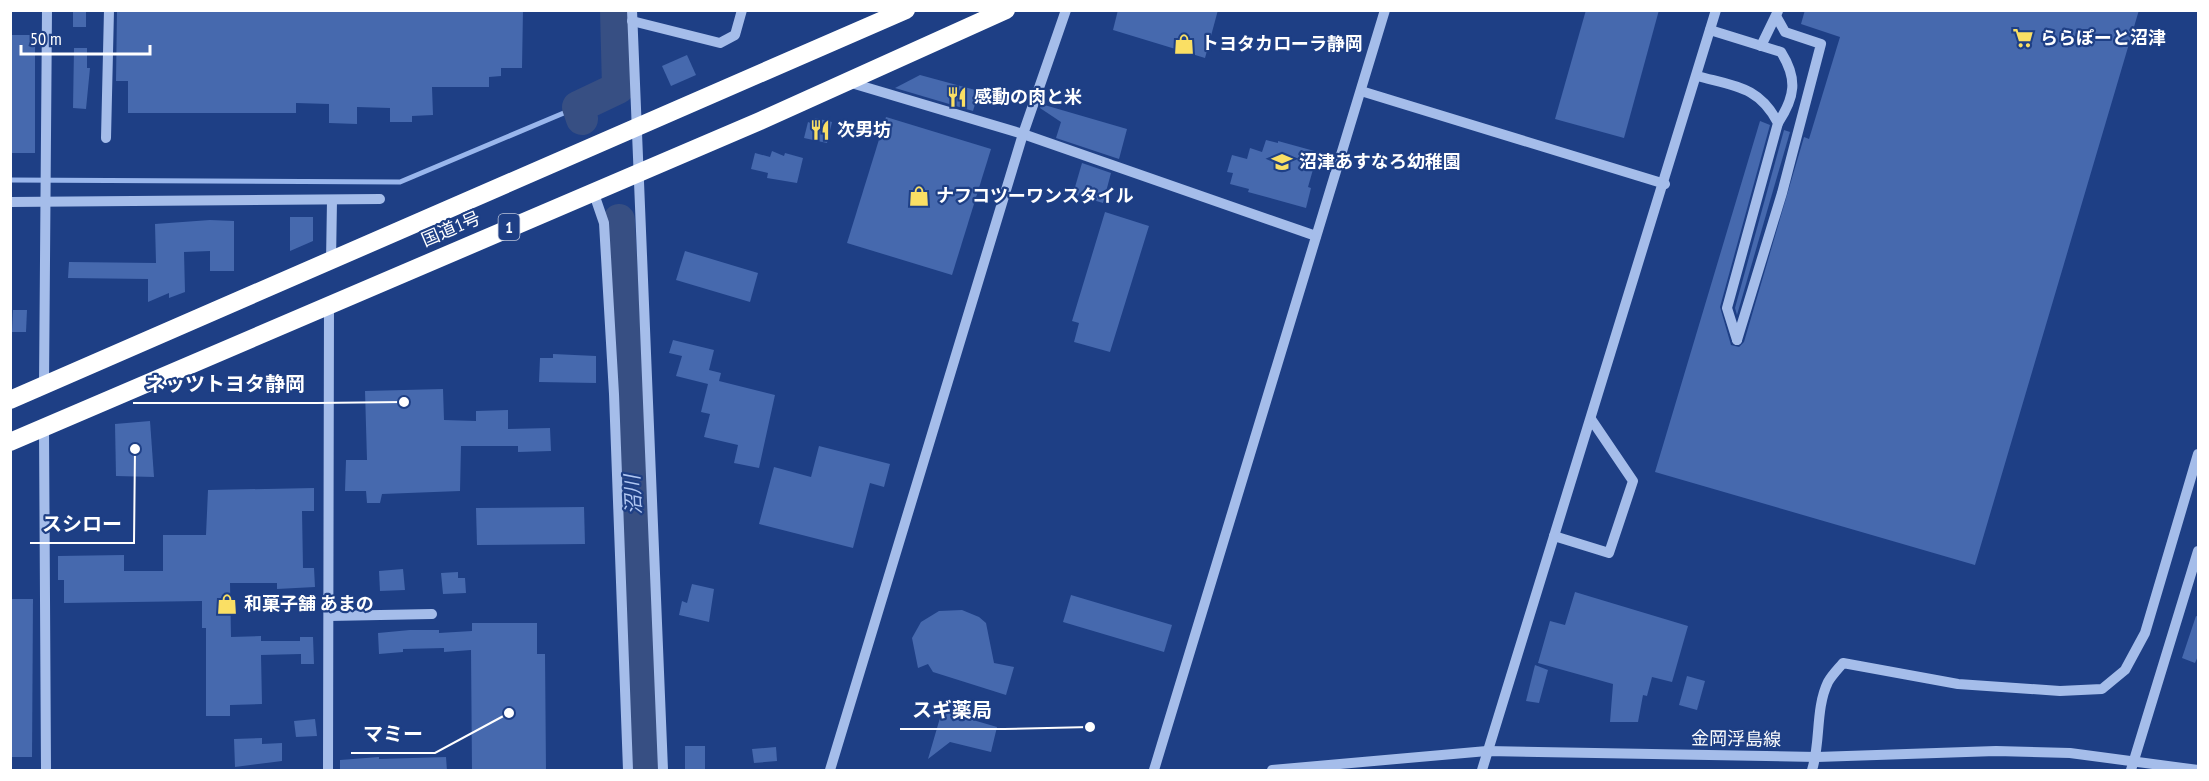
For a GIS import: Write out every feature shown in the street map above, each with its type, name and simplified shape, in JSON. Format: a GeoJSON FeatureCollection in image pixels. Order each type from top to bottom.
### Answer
{"type":"FeatureCollection","features":[{"type":"Feature","properties":{"kind":"highway","name":"国道1号"},"geometry":{"type":"LineString","coordinates":[[10,400],[906,10]]}},
{"type":"Feature","properties":{"kind":"highway","name":"国道1号"},"geometry":{"type":"LineString","coordinates":[[10,442],[848,82],[1006,10]]}},
{"type":"Feature","properties":{"kind":"street"},"geometry":{"type":"LineString","coordinates":[[44,386],[47,10]]}},
{"type":"Feature","properties":{"kind":"street"},"geometry":{"type":"LineString","coordinates":[[106,138],[109,10]]}},
{"type":"Feature","properties":{"kind":"street"},"geometry":{"type":"LineString","coordinates":[[663,771],[632,16],[720,43],[735,35],[742,10]]}},
{"type":"Feature","properties":{"kind":"street"},"geometry":{"type":"LineString","coordinates":[[830,771],[1023,134],[1066,10]]}},
{"type":"Feature","properties":{"kind":"street"},"geometry":{"type":"LineString","coordinates":[[1154,771],[1384,10]]}},
{"type":"Feature","properties":{"kind":"street"},"geometry":{"type":"LineString","coordinates":[[1482,771],[1665,184],[1716,10]]}},
{"type":"Feature","properties":{"kind":"street"},"geometry":{"type":"LineString","coordinates":[[1710,30],[1781,52],[1791,69],[1793,84],[1788,107],[1778,123],[1727,308],[1737,340],[1782,193],[1821,45],[1785,33],[1777,13]]}},
{"type":"Feature","properties":{"kind":"street"},"geometry":{"type":"LineString","coordinates":[[1761,46],[1777,13]]}},
{"type":"Feature","properties":{"kind":"street"},"geometry":{"type":"LineString","coordinates":[[1697,76],[1750,91],[1768,104],[1778,123]]}},
{"type":"Feature","properties":{"kind":"street"},"geometry":{"type":"LineString","coordinates":[[848,82],[1023,134],[1316,236]]}},
{"type":"Feature","properties":{"kind":"street"},"geometry":{"type":"LineString","coordinates":[[1361,91],[1665,184]]}},
{"type":"Feature","properties":{"kind":"street"},"geometry":{"type":"LineString","coordinates":[[593,191],[604,223],[614,393],[628,771]]}},
{"type":"Feature","properties":{"kind":"street"},"geometry":{"type":"LineString","coordinates":[[10,202],[380,199]]}},
{"type":"Feature","properties":{"kind":"street"},"geometry":{"type":"LineString","coordinates":[[331,262],[332,200]]}},
{"type":"Feature","properties":{"kind":"street"},"geometry":{"type":"LineString","coordinates":[[328,771],[329,304]]}},
{"type":"Feature","properties":{"kind":"street"},"geometry":{"type":"LineString","coordinates":[[1554,536],[1609,553],[1633,481],[1591,419]]}},
{"type":"Feature","properties":{"kind":"street"},"geometry":{"type":"LineString","coordinates":[[44,428],[46,771]]}},
{"type":"Feature","properties":{"kind":"street"},"geometry":{"type":"LineString","coordinates":[[1812,771],[1817,757],[1820,712],[1828,682],[1843,663],[1958,684],[2060,691],[2102,689],[2125,670],[2145,633],[2199,454]]}},
{"type":"Feature","properties":{"kind":"street"},"geometry":{"type":"LineString","coordinates":[[2132,765],[2143,740],[2199,551]]}},
{"type":"Feature","properties":{"kind":"street"},"geometry":{"type":"LineString","coordinates":[[329,616],[432,614]]}},
{"type":"Feature","properties":{"kind":"street","name":"金岡浮島線"},"geometry":{"type":"LineString","coordinates":[[1272,771],[1487,751],[1817,757],[1996,751],[2070,753],[2132,765],[2199,770]]}},
{"type":"Feature","properties":{"kind":"building"},"geometry":{"type":"Polygon","coordinates":[[[73,10],[86,10],[86,27],[73,27],[73,10]]]}},
{"type":"Feature","properties":{"kind":"building"},"geometry":{"type":"Polygon","coordinates":[[[117,10],[523,10],[522,68],[501,68],[501,76],[489,77],[489,87],[432,87],[433,115],[412,116],[412,122],[390,122],[390,108],[357,107],[357,124],[329,123],[329,104],[296,103],[296,113],[128,113],[128,81],[116,81],[117,10]]]}},
{"type":"Feature","properties":{"kind":"building","name":"トヨタカローラ静岡"},"geometry":{"type":"Polygon","coordinates":[[[1118,10],[1218,10],[1205,58],[1113,30],[1118,10]]]}},
{"type":"Feature","properties":{"kind":"building"},"geometry":{"type":"Polygon","coordinates":[[[1586,10],[1659,10],[1624,138],[1555,119],[1586,10]]]}},
{"type":"Feature","properties":{"kind":"building","name":"ららぽーと沼津"},"geometry":{"type":"Polygon","coordinates":[[[1805,10],[2139,10],[1975,565],[1655,472],[1760,121],[1770,125],[1720,307],[1731,345],[1739,347],[1744,342],[1804,137],[1809,139],[1840,37],[1801,24],[1805,10]]]}},
{"type":"Feature","properties":{"kind":"building"},"geometry":{"type":"Polygon","coordinates":[[[10,35],[35,35],[35,153],[10,153],[10,35]]]}},
{"type":"Feature","properties":{"kind":"building"},"geometry":{"type":"Polygon","coordinates":[[[74,48],[87,48],[87,68],[90,68],[86,109],[73,108],[74,48]]]}},
{"type":"Feature","properties":{"kind":"building"},"geometry":{"type":"Polygon","coordinates":[[[687,55],[696,75],[671,86],[662,66],[687,55]]]}},
{"type":"Feature","properties":{"kind":"building"},"geometry":{"type":"Polygon","coordinates":[[[920,75],[979,91],[973,111],[895,88],[920,75]]]}},
{"type":"Feature","properties":{"kind":"building"},"geometry":{"type":"Polygon","coordinates":[[[1041,104],[1127,129],[1119,159],[1056,138],[1061,122],[1040,108],[1041,104]]]}},
{"type":"Feature","properties":{"kind":"building","name":"ナフコツーワンスタイル"},"geometry":{"type":"Polygon","coordinates":[[[886,117],[991,149],[952,275],[847,243],[886,117]]]}},
{"type":"Feature","properties":{"kind":"building"},"geometry":{"type":"Polygon","coordinates":[[[815,118],[832,122],[827,143],[804,138],[808,122],[813,124],[815,118]]]}},
{"type":"Feature","properties":{"kind":"building"},"geometry":{"type":"Polygon","coordinates":[[[1784,130],[1790,132],[1737,315],[1735,308],[1784,130]]]}},
{"type":"Feature","properties":{"kind":"building"},"geometry":{"type":"Polygon","coordinates":[[[1266,140],[1318,152],[1308,187],[1311,188],[1306,208],[1248,192],[1249,189],[1230,184],[1233,173],[1227,172],[1232,155],[1247,159],[1250,148],[1262,152],[1266,140]]]}},
{"type":"Feature","properties":{"kind":"building"},"geometry":{"type":"Polygon","coordinates":[[[772,151],[784,156],[785,153],[803,158],[797,183],[767,178],[768,173],[751,169],[755,153],[770,157],[772,151]]]}},
{"type":"Feature","properties":{"kind":"building"},"geometry":{"type":"Polygon","coordinates":[[[1082,163],[1111,173],[1103,203],[1073,194],[1082,163]]]}},
{"type":"Feature","properties":{"kind":"building"},"geometry":{"type":"Polygon","coordinates":[[[1105,212],[1149,226],[1110,352],[1074,342],[1079,323],[1072,321],[1105,212]]]}},
{"type":"Feature","properties":{"kind":"building"},"geometry":{"type":"Polygon","coordinates":[[[290,217],[313,217],[313,241],[290,251],[290,217]]]}},
{"type":"Feature","properties":{"kind":"building"},"geometry":{"type":"Polygon","coordinates":[[[210,220],[234,221],[234,271],[210,271],[210,251],[184,252],[185,292],[169,298],[169,293],[148,302],[148,279],[68,278],[69,262],[156,263],[155,224],[210,220]]]}},
{"type":"Feature","properties":{"kind":"building"},"geometry":{"type":"Polygon","coordinates":[[[685,251],[758,273],[750,302],[676,280],[685,251]]]}},
{"type":"Feature","properties":{"kind":"building"},"geometry":{"type":"Polygon","coordinates":[[[13,310],[27,310],[26,332],[12,332],[13,310]]]}},
{"type":"Feature","properties":{"kind":"building"},"geometry":{"type":"Polygon","coordinates":[[[673,340],[714,350],[709,370],[721,373],[719,381],[775,395],[759,468],[734,463],[738,445],[704,437],[710,414],[701,412],[708,384],[676,376],[682,356],[669,353],[673,340]]]}},
{"type":"Feature","properties":{"kind":"building"},"geometry":{"type":"Polygon","coordinates":[[[553,354],[596,356],[596,383],[539,382],[540,358],[553,358],[553,354]]]}},
{"type":"Feature","properties":{"kind":"building"},"geometry":{"type":"Polygon","coordinates":[[[443,389],[444,420],[476,421],[476,411],[508,410],[508,429],[550,428],[551,451],[518,452],[518,446],[461,446],[460,491],[382,494],[380,503],[367,503],[366,491],[345,491],[346,460],[367,460],[365,391],[443,389]]]}},
{"type":"Feature","properties":{"kind":"building"},"geometry":{"type":"Polygon","coordinates":[[[150,421],[154,477],[116,476],[115,424],[150,421]]]}},
{"type":"Feature","properties":{"kind":"building"},"geometry":{"type":"Polygon","coordinates":[[[819,446],[890,464],[884,487],[870,483],[853,548],[759,524],[774,467],[811,477],[819,446]]]}},
{"type":"Feature","properties":{"kind":"building"},"geometry":{"type":"Polygon","coordinates":[[[314,488],[314,511],[302,511],[303,568],[314,568],[315,587],[277,589],[277,583],[230,583],[231,637],[261,636],[261,641],[300,641],[300,637],[313,637],[314,664],[301,664],[301,654],[261,655],[262,704],[230,705],[230,716],[206,716],[206,628],[202,628],[202,601],[64,603],[64,580],[58,580],[58,556],[124,555],[124,571],[163,571],[163,535],[206,535],[208,490],[314,488]]]}},
{"type":"Feature","properties":{"kind":"building"},"geometry":{"type":"Polygon","coordinates":[[[584,507],[585,544],[477,545],[476,508],[584,507]]]}},
{"type":"Feature","properties":{"kind":"building"},"geometry":{"type":"Polygon","coordinates":[[[403,569],[405,590],[380,591],[379,571],[403,569]]]}},
{"type":"Feature","properties":{"kind":"building"},"geometry":{"type":"Polygon","coordinates":[[[458,572],[458,578],[465,578],[466,593],[443,594],[441,573],[458,572]]]}},
{"type":"Feature","properties":{"kind":"building"},"geometry":{"type":"Polygon","coordinates":[[[692,584],[714,589],[709,622],[679,615],[682,601],[687,603],[692,584]]]}},
{"type":"Feature","properties":{"kind":"building"},"geometry":{"type":"Polygon","coordinates":[[[1575,592],[1688,626],[1672,682],[1652,677],[1647,696],[1643,695],[1638,722],[1610,722],[1613,684],[1538,663],[1550,621],[1565,625],[1575,592]]]}},
{"type":"Feature","properties":{"kind":"building"},"geometry":{"type":"Polygon","coordinates":[[[1071,595],[1172,625],[1164,652],[1063,622],[1071,595]]]}},
{"type":"Feature","properties":{"kind":"building"},"geometry":{"type":"Polygon","coordinates":[[[10,599],[33,599],[32,757],[10,757],[10,599]]]}},
{"type":"Feature","properties":{"kind":"building"},"geometry":{"type":"Polygon","coordinates":[[[962,610],[979,617],[986,623],[994,663],[1014,667],[1006,695],[933,672],[928,664],[918,668],[912,638],[921,622],[939,611],[962,610]]]}},
{"type":"Feature","properties":{"kind":"building"},"geometry":{"type":"Polygon","coordinates":[[[2196,616],[2199,617],[2199,654],[2195,663],[2182,658],[2196,616]]]}},
{"type":"Feature","properties":{"kind":"building"},"geometry":{"type":"Polygon","coordinates":[[[472,623],[537,623],[537,654],[545,654],[546,771],[472,771],[471,650],[444,652],[444,648],[403,649],[403,652],[379,654],[378,633],[410,630],[439,630],[439,633],[472,631],[472,623]]]}},
{"type":"Feature","properties":{"kind":"building"},"geometry":{"type":"Polygon","coordinates":[[[1535,665],[1548,670],[1539,703],[1526,701],[1535,665]]]}},
{"type":"Feature","properties":{"kind":"building"},"geometry":{"type":"Polygon","coordinates":[[[1687,676],[1705,681],[1697,710],[1679,705],[1687,676]]]}},
{"type":"Feature","properties":{"kind":"building"},"geometry":{"type":"Polygon","coordinates":[[[942,711],[997,727],[991,752],[950,742],[928,759],[942,711]]]}},
{"type":"Feature","properties":{"kind":"building"},"geometry":{"type":"Polygon","coordinates":[[[315,719],[317,736],[296,737],[294,721],[315,719]]]}},
{"type":"Feature","properties":{"kind":"building"},"geometry":{"type":"Polygon","coordinates":[[[262,738],[262,744],[282,743],[282,761],[235,767],[234,739],[262,738]]]}},
{"type":"Feature","properties":{"kind":"building"},"geometry":{"type":"Polygon","coordinates":[[[685,746],[705,746],[705,771],[685,771],[685,746]]]}},
{"type":"Feature","properties":{"kind":"building"},"geometry":{"type":"Polygon","coordinates":[[[776,747],[777,761],[754,763],[752,749],[776,747]]]}},
{"type":"Feature","properties":{"kind":"building"},"geometry":{"type":"Polygon","coordinates":[[[379,757],[379,759],[446,757],[447,771],[340,771],[340,760],[379,757]]]}},
{"type":"Feature","properties":{"kind":"waterway","name":"沼川"},"geometry":{"type":"LineString","coordinates":[[582,119],[578,107],[618,88],[616,10]]}},
{"type":"Feature","properties":{"kind":"waterway"},"geometry":{"type":"LineString","coordinates":[[10,180],[400,182],[578,107]]}},
{"type":"Feature","properties":{"kind":"waterway","name":"沼川"},"geometry":{"type":"LineString","coordinates":[[619,220],[647,770]]}},
{"type":"Feature","properties":{"kind":"place","name":"ららぽーと沼津"},"geometry":{"type":"Point","coordinates":[2023,38]}},
{"type":"Feature","properties":{"kind":"place","name":"トヨタカローラ静岡"},"geometry":{"type":"Point","coordinates":[1184,44]}},
{"type":"Feature","properties":{"kind":"place","name":"感動の肉と米"},"geometry":{"type":"Point","coordinates":[957,97]}},
{"type":"Feature","properties":{"kind":"place","name":"次男坊"},"geometry":{"type":"Point","coordinates":[820,130]}},
{"type":"Feature","properties":{"kind":"place","name":"沼津あすなろ幼稚園"},"geometry":{"type":"Point","coordinates":[1282,162]}},
{"type":"Feature","properties":{"kind":"place","name":"ナフコツーワンスタイル"},"geometry":{"type":"Point","coordinates":[919,196]}},
{"type":"Feature","properties":{"kind":"place","name":"ネッツトヨタ静岡"},"geometry":{"type":"Point","coordinates":[404,402]}},
{"type":"Feature","properties":{"kind":"place","name":"スシロー"},"geometry":{"type":"Point","coordinates":[135,449]}},
{"type":"Feature","properties":{"kind":"place","name":"和菓子舗 あまの"},"geometry":{"type":"Point","coordinates":[227,604]}},
{"type":"Feature","properties":{"kind":"place","name":"マミー"},"geometry":{"type":"Point","coordinates":[509,713]}},
{"type":"Feature","properties":{"kind":"place","name":"スギ薬局"},"geometry":{"type":"Point","coordinates":[1090,727]}}]}
